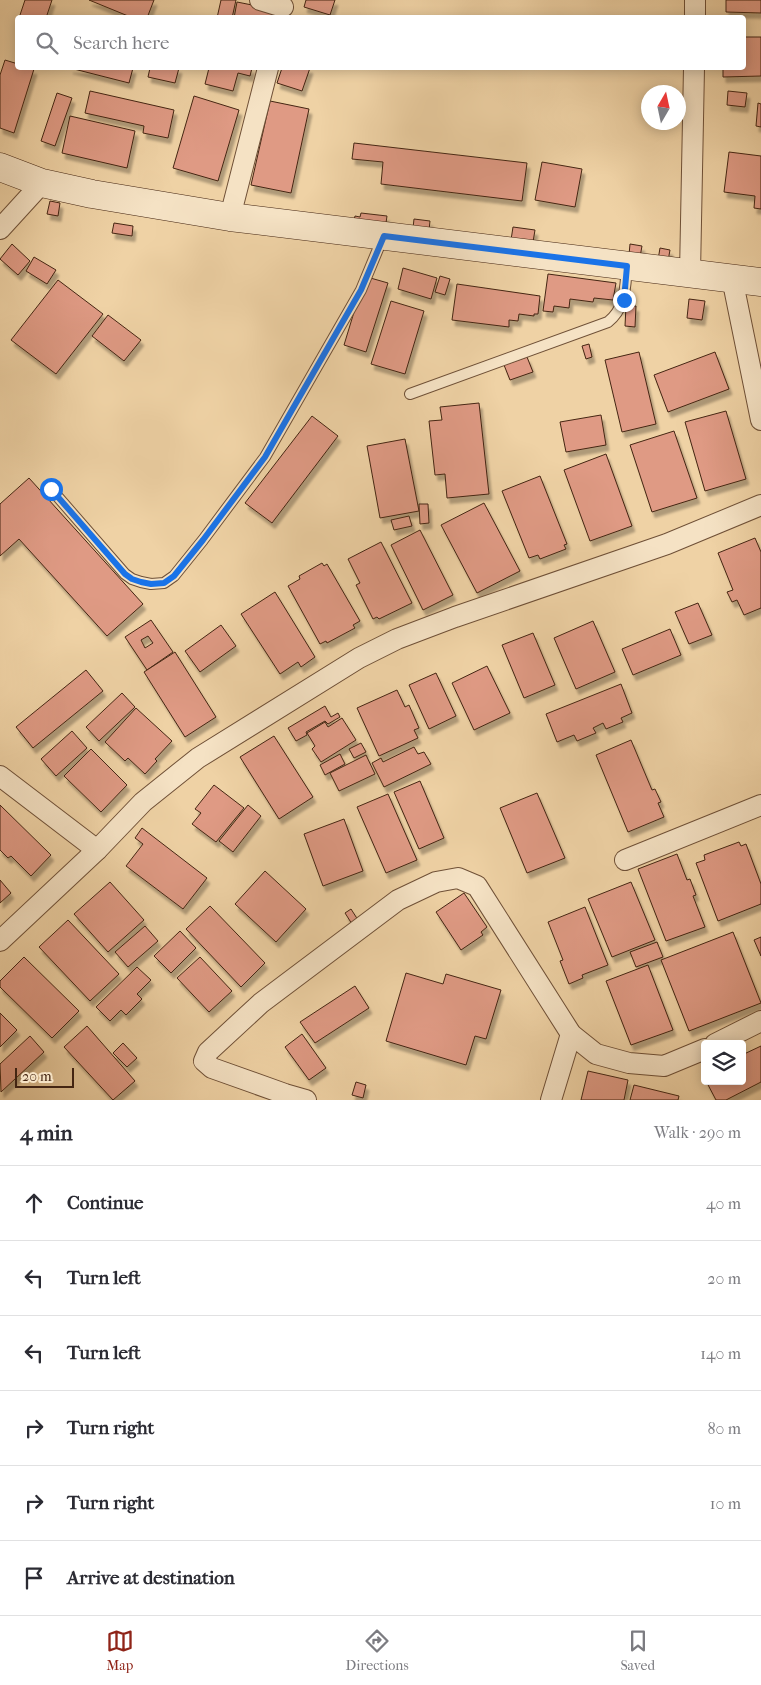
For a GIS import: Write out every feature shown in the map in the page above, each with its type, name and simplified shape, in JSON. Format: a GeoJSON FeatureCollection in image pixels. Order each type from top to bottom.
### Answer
{"type":"FeatureCollection","features":[{"type":"Feature","properties":{"kind":"main road"},"geometry":{"type":"LineString","coordinates":[[0,167],[42,182],[92,194],[230,218],[761,282]]}},
{"type":"Feature","properties":{"kind":"street"},"geometry":{"type":"LineString","coordinates":[[260,0],[283,8]]}},
{"type":"Feature","properties":{"kind":"street"},"geometry":{"type":"LineString","coordinates":[[695,15],[696,0]]}},
{"type":"Feature","properties":{"kind":"street"},"geometry":{"type":"LineString","coordinates":[[230,218],[267,70]]}},
{"type":"Feature","properties":{"kind":"street"},"geometry":{"type":"LineString","coordinates":[[690,273],[694,70]]}},
{"type":"Feature","properties":{"kind":"street"},"geometry":{"type":"LineString","coordinates":[[0,229],[42,182]]}},
{"type":"Feature","properties":{"kind":"street"},"geometry":{"type":"LineString","coordinates":[[732,278],[761,420]]}},
{"type":"Feature","properties":{"kind":"street"},"geometry":{"type":"LineString","coordinates":[[0,942],[97,850],[143,802],[198,758],[359,658],[397,639],[667,544],[761,505]]}},
{"type":"Feature","properties":{"kind":"street"},"geometry":{"type":"LineString","coordinates":[[0,776],[97,850]]}},
{"type":"Feature","properties":{"kind":"street"},"geometry":{"type":"LineString","coordinates":[[625,860],[761,805]]}},
{"type":"Feature","properties":{"kind":"street"},"geometry":{"type":"LineString","coordinates":[[306,1100],[212,1068],[204,1060],[208,1052],[261,1003],[398,900],[436,882],[458,878],[477,886],[571,1034],[596,1054],[629,1064],[664,1066],[701,1051]]}},
{"type":"Feature","properties":{"kind":"street"},"geometry":{"type":"LineString","coordinates":[[723,1040],[761,1022]]}},
{"type":"Feature","properties":{"kind":"street"},"geometry":{"type":"LineString","coordinates":[[550,1100],[571,1034]]}},
{"type":"Feature","properties":{"kind":"lane"},"geometry":{"type":"LineString","coordinates":[[51,489],[125,574],[132,579],[151,584],[164,583],[174,576],[265,457],[361,290],[384,236]]}},
{"type":"Feature","properties":{"kind":"lane"},"geometry":{"type":"LineString","coordinates":[[410,394],[608,322],[619,311],[624,300],[627,266]]}},
{"type":"Feature","properties":{"kind":"building"},"geometry":{"type":"Polygon","coordinates":[[[25,0],[52,0],[47,15],[20,15],[25,0]]]}},
{"type":"Feature","properties":{"kind":"building"},"geometry":{"type":"Polygon","coordinates":[[[89,0],[154,0],[148,15],[126,15],[89,0]]]}},
{"type":"Feature","properties":{"kind":"building"},"geometry":{"type":"Polygon","coordinates":[[[221,0],[236,0],[233,15],[218,15],[221,0]]]}},
{"type":"Feature","properties":{"kind":"building"},"geometry":{"type":"Polygon","coordinates":[[[306,0],[335,0],[330,15],[304,7],[306,0]]]}},
{"type":"Feature","properties":{"kind":"building"},"geometry":{"type":"Polygon","coordinates":[[[726,0],[761,0],[761,13],[726,12],[726,0]]]}},
{"type":"Feature","properties":{"kind":"building"},"geometry":{"type":"Polygon","coordinates":[[[237,2],[272,9],[271,15],[235,15],[237,2]]]}},
{"type":"Feature","properties":{"kind":"building"},"geometry":{"type":"Polygon","coordinates":[[[746,37],[761,37],[761,76],[723,77],[723,70],[746,70],[746,37]]]}},
{"type":"Feature","properties":{"kind":"building"},"geometry":{"type":"Polygon","coordinates":[[[5,60],[15,63],[15,70],[34,70],[14,133],[0,128],[0,75],[5,60]]]}},
{"type":"Feature","properties":{"kind":"building"},"geometry":{"type":"Polygon","coordinates":[[[78,70],[132,70],[129,83],[78,70]]]}},
{"type":"Feature","properties":{"kind":"building"},"geometry":{"type":"Polygon","coordinates":[[[150,70],[178,70],[175,83],[148,77],[150,70]]]}},
{"type":"Feature","properties":{"kind":"building"},"geometry":{"type":"Polygon","coordinates":[[[208,70],[252,70],[250,76],[238,73],[233,91],[205,84],[208,70]]]}},
{"type":"Feature","properties":{"kind":"building"},"geometry":{"type":"Polygon","coordinates":[[[281,70],[309,70],[302,91],[277,83],[281,70]]]}},
{"type":"Feature","properties":{"kind":"building"},"geometry":{"type":"Polygon","coordinates":[[[90,91],[174,110],[168,138],[143,133],[144,126],[85,113],[90,91]]]}},
{"type":"Feature","properties":{"kind":"building"},"geometry":{"type":"Polygon","coordinates":[[[728,91],[747,93],[745,107],[727,105],[728,91]]]}},
{"type":"Feature","properties":{"kind":"building"},"geometry":{"type":"Polygon","coordinates":[[[57,93],[72,98],[55,146],[41,141],[57,93]]]}},
{"type":"Feature","properties":{"kind":"building"},"geometry":{"type":"Polygon","coordinates":[[[194,96],[239,110],[218,181],[173,168],[194,96]]]}},
{"type":"Feature","properties":{"kind":"building"},"geometry":{"type":"Polygon","coordinates":[[[270,101],[309,109],[291,193],[251,185],[270,101]]]}},
{"type":"Feature","properties":{"kind":"building"},"geometry":{"type":"Polygon","coordinates":[[[758,103],[761,104],[761,127],[756,126],[758,103]]]}},
{"type":"Feature","properties":{"kind":"building"},"geometry":{"type":"Polygon","coordinates":[[[70,116],[135,131],[127,168],[62,153],[70,116]]]}},
{"type":"Feature","properties":{"kind":"building"},"geometry":{"type":"Polygon","coordinates":[[[354,143],[527,163],[522,201],[381,184],[383,162],[352,159],[354,143]]]}},
{"type":"Feature","properties":{"kind":"building"},"geometry":{"type":"Polygon","coordinates":[[[729,152],[761,156],[761,209],[754,208],[755,196],[724,192],[729,152]]]}},
{"type":"Feature","properties":{"kind":"building"},"geometry":{"type":"Polygon","coordinates":[[[542,162],[582,169],[575,207],[535,200],[542,162]]]}},
{"type":"Feature","properties":{"kind":"building"},"geometry":{"type":"Polygon","coordinates":[[[50,201],[60,203],[58,216],[47,214],[50,201]]]}},
{"type":"Feature","properties":{"kind":"building"},"geometry":{"type":"Polygon","coordinates":[[[361,213],[387,216],[385,230],[353,225],[355,216],[360,217],[361,213]]]}},
{"type":"Feature","properties":{"kind":"building"},"geometry":{"type":"Polygon","coordinates":[[[414,219],[430,221],[429,230],[413,228],[414,219]]]}},
{"type":"Feature","properties":{"kind":"building"},"geometry":{"type":"Polygon","coordinates":[[[114,223],[133,226],[132,236],[112,233],[114,223]]]}},
{"type":"Feature","properties":{"kind":"building"},"geometry":{"type":"Polygon","coordinates":[[[513,227],[535,230],[533,242],[511,240],[513,227]]]}},
{"type":"Feature","properties":{"kind":"building"},"geometry":{"type":"Polygon","coordinates":[[[12,244],[30,261],[18,275],[0,259],[12,244]]]}},
{"type":"Feature","properties":{"kind":"building"},"geometry":{"type":"Polygon","coordinates":[[[630,244],[642,246],[640,257],[629,255],[630,244]]]}},
{"type":"Feature","properties":{"kind":"building"},"geometry":{"type":"Polygon","coordinates":[[[660,248],[670,250],[668,261],[658,260],[660,248]]]}},
{"type":"Feature","properties":{"kind":"building"},"geometry":{"type":"Polygon","coordinates":[[[34,257],[56,270],[47,284],[26,271],[34,257]]]}},
{"type":"Feature","properties":{"kind":"building"},"geometry":{"type":"Polygon","coordinates":[[[403,268],[437,278],[431,299],[398,289],[403,268]]]}},
{"type":"Feature","properties":{"kind":"building"},"geometry":{"type":"Polygon","coordinates":[[[548,274],[616,283],[613,300],[594,298],[593,302],[570,299],[569,308],[554,306],[553,312],[543,311],[548,274]]]}},
{"type":"Feature","properties":{"kind":"building"},"geometry":{"type":"Polygon","coordinates":[[[440,276],[450,279],[445,295],[435,292],[440,276]]]}},
{"type":"Feature","properties":{"kind":"building"},"geometry":{"type":"Polygon","coordinates":[[[367,277],[388,283],[366,352],[344,345],[367,277]]]}},
{"type":"Feature","properties":{"kind":"building"},"geometry":{"type":"Polygon","coordinates":[[[58,280],[103,314],[56,374],[11,340],[58,280]]]}},
{"type":"Feature","properties":{"kind":"building"},"geometry":{"type":"Polygon","coordinates":[[[457,284],[540,296],[538,314],[534,314],[534,316],[519,314],[518,321],[509,320],[509,327],[452,320],[457,284]]]}},
{"type":"Feature","properties":{"kind":"building"},"geometry":{"type":"Polygon","coordinates":[[[689,299],[705,301],[702,320],[687,318],[689,299]]]}},
{"type":"Feature","properties":{"kind":"building"},"geometry":{"type":"Polygon","coordinates":[[[391,301],[424,311],[405,374],[371,364],[391,301]]]}},
{"type":"Feature","properties":{"kind":"building"},"geometry":{"type":"Polygon","coordinates":[[[626,306],[636,306],[635,327],[625,326],[626,306]]]}},
{"type":"Feature","properties":{"kind":"building"},"geometry":{"type":"Polygon","coordinates":[[[108,315],[141,340],[124,361],[92,336],[108,315]]]}},
{"type":"Feature","properties":{"kind":"building"},"geometry":{"type":"Polygon","coordinates":[[[589,344],[592,357],[586,359],[582,346],[589,344]]]}},
{"type":"Feature","properties":{"kind":"building"},"geometry":{"type":"Polygon","coordinates":[[[639,352],[656,424],[622,432],[605,360],[639,352]]]}},
{"type":"Feature","properties":{"kind":"building"},"geometry":{"type":"Polygon","coordinates":[[[715,352],[729,389],[668,412],[654,375],[715,352]]]}},
{"type":"Feature","properties":{"kind":"building"},"geometry":{"type":"Polygon","coordinates":[[[527,357],[533,372],[510,380],[504,365],[527,357]]]}},
{"type":"Feature","properties":{"kind":"building"},"geometry":{"type":"Polygon","coordinates":[[[479,403],[489,494],[447,498],[445,474],[435,475],[429,421],[442,420],[440,407],[479,403]]]}},
{"type":"Feature","properties":{"kind":"building"},"geometry":{"type":"Polygon","coordinates":[[[726,411],[746,479],[705,491],[685,422],[726,411]]]}},
{"type":"Feature","properties":{"kind":"building"},"geometry":{"type":"Polygon","coordinates":[[[601,415],[606,445],[566,452],[560,422],[601,415]]]}},
{"type":"Feature","properties":{"kind":"building"},"geometry":{"type":"Polygon","coordinates":[[[312,416],[338,436],[272,523],[245,503],[312,416]]]}},
{"type":"Feature","properties":{"kind":"building"},"geometry":{"type":"Polygon","coordinates":[[[674,431],[697,498],[652,512],[630,445],[674,431]]]}},
{"type":"Feature","properties":{"kind":"building"},"geometry":{"type":"Polygon","coordinates":[[[405,439],[419,511],[380,518],[367,446],[405,439]]]}},
{"type":"Feature","properties":{"kind":"building"},"geometry":{"type":"Polygon","coordinates":[[[606,454],[632,526],[590,541],[564,470],[606,454]]]}},
{"type":"Feature","properties":{"kind":"building"},"geometry":{"type":"Polygon","coordinates":[[[540,476],[567,544],[564,545],[566,549],[540,559],[538,555],[529,558],[502,491],[540,476]]]}},
{"type":"Feature","properties":{"kind":"building"},"geometry":{"type":"Polygon","coordinates":[[[29,478],[143,604],[107,636],[19,539],[0,556],[0,504],[29,478]]]}},
{"type":"Feature","properties":{"kind":"building"},"geometry":{"type":"Polygon","coordinates":[[[484,503],[520,571],[477,593],[441,525],[484,503]]]}},
{"type":"Feature","properties":{"kind":"building"},"geometry":{"type":"Polygon","coordinates":[[[419,504],[428,504],[429,523],[420,524],[419,504]]]}},
{"type":"Feature","properties":{"kind":"building"},"geometry":{"type":"Polygon","coordinates":[[[409,516],[412,526],[394,530],[391,520],[409,516]]]}},
{"type":"Feature","properties":{"kind":"building"},"geometry":{"type":"Polygon","coordinates":[[[420,530],[453,595],[423,610],[391,545],[420,530]]]}},
{"type":"Feature","properties":{"kind":"building"},"geometry":{"type":"Polygon","coordinates":[[[755,538],[761,552],[761,608],[744,615],[737,600],[732,602],[727,592],[733,590],[718,553],[755,538]]]}},
{"type":"Feature","properties":{"kind":"building"},"geometry":{"type":"Polygon","coordinates":[[[381,542],[412,603],[379,619],[377,617],[373,619],[356,585],[360,583],[348,559],[381,542]]]}},
{"type":"Feature","properties":{"kind":"building"},"geometry":{"type":"Polygon","coordinates":[[[322,563],[324,566],[327,564],[360,621],[353,625],[355,628],[327,643],[326,641],[320,644],[288,586],[300,579],[299,576],[322,563]]]}},
{"type":"Feature","properties":{"kind":"building"},"geometry":{"type":"Polygon","coordinates":[[[275,592],[315,657],[301,667],[298,662],[280,674],[241,614],[275,592]]]}},
{"type":"Feature","properties":{"kind":"building"},"geometry":{"type":"Polygon","coordinates":[[[698,603],[712,635],[689,644],[675,612],[698,603]]]}},
{"type":"Feature","properties":{"kind":"building"},"geometry":{"type":"Polygon","coordinates":[[[151,620],[173,652],[147,670],[125,637],[151,620]],[[148,636],[141,640],[145,648],[153,643],[148,636]]]}},
{"type":"Feature","properties":{"kind":"building"},"geometry":{"type":"Polygon","coordinates":[[[593,621],[615,672],[576,689],[554,638],[593,621]]]}},
{"type":"Feature","properties":{"kind":"building"},"geometry":{"type":"Polygon","coordinates":[[[221,625],[236,646],[200,672],[185,651],[221,625]]]}},
{"type":"Feature","properties":{"kind":"building"},"geometry":{"type":"Polygon","coordinates":[[[670,629],[681,655],[633,675],[622,649],[670,629]]]}},
{"type":"Feature","properties":{"kind":"building"},"geometry":{"type":"Polygon","coordinates":[[[533,633],[555,685],[524,698],[502,645],[533,633]]]}},
{"type":"Feature","properties":{"kind":"building"},"geometry":{"type":"Polygon","coordinates":[[[175,652],[216,717],[185,737],[144,672],[175,652]]]}},
{"type":"Feature","properties":{"kind":"building"},"geometry":{"type":"Polygon","coordinates":[[[487,666],[510,713],[474,730],[452,683],[487,666]]]}},
{"type":"Feature","properties":{"kind":"building"},"geometry":{"type":"Polygon","coordinates":[[[86,670],[103,691],[33,748],[16,727],[86,670]]]}},
{"type":"Feature","properties":{"kind":"building"},"geometry":{"type":"Polygon","coordinates":[[[436,673],[456,716],[429,729],[409,685],[436,673]]]}},
{"type":"Feature","properties":{"kind":"building"},"geometry":{"type":"Polygon","coordinates":[[[621,684],[632,713],[621,718],[623,722],[606,729],[603,723],[593,728],[596,733],[577,741],[574,735],[557,742],[546,714],[621,684]]]}},
{"type":"Feature","properties":{"kind":"building"},"geometry":{"type":"Polygon","coordinates":[[[397,690],[405,707],[409,705],[419,728],[414,730],[418,738],[379,756],[357,708],[397,690]]]}},
{"type":"Feature","properties":{"kind":"building"},"geometry":{"type":"Polygon","coordinates":[[[122,693],[135,707],[99,741],[86,727],[122,693]]]}},
{"type":"Feature","properties":{"kind":"building"},"geometry":{"type":"Polygon","coordinates":[[[325,706],[331,717],[338,713],[340,717],[328,724],[325,721],[306,732],[307,735],[296,741],[288,728],[325,706]]]}},
{"type":"Feature","properties":{"kind":"building"},"geometry":{"type":"Polygon","coordinates":[[[136,708],[172,741],[155,759],[157,761],[145,774],[128,758],[125,761],[105,742],[136,708]]]}},
{"type":"Feature","properties":{"kind":"building"},"geometry":{"type":"Polygon","coordinates":[[[342,718],[356,740],[321,762],[312,749],[315,746],[307,733],[325,722],[328,727],[342,718]]]}},
{"type":"Feature","properties":{"kind":"building"},"geometry":{"type":"Polygon","coordinates":[[[72,731],[87,748],[56,776],[41,759],[72,731]]]}},
{"type":"Feature","properties":{"kind":"building"},"geometry":{"type":"Polygon","coordinates":[[[274,736],[313,797],[279,819],[240,757],[274,736]]]}},
{"type":"Feature","properties":{"kind":"building"},"geometry":{"type":"Polygon","coordinates":[[[631,740],[652,790],[655,789],[661,802],[658,803],[664,817],[628,832],[596,755],[631,740]]]}},
{"type":"Feature","properties":{"kind":"building"},"geometry":{"type":"Polygon","coordinates":[[[361,743],[366,752],[354,758],[349,749],[361,743]]]}},
{"type":"Feature","properties":{"kind":"building"},"geometry":{"type":"Polygon","coordinates":[[[414,747],[418,754],[424,752],[431,764],[384,787],[372,763],[381,758],[383,762],[414,747]]]}},
{"type":"Feature","properties":{"kind":"building"},"geometry":{"type":"Polygon","coordinates":[[[91,749],[127,785],[101,812],[64,776],[91,749]]]}},
{"type":"Feature","properties":{"kind":"building"},"geometry":{"type":"Polygon","coordinates":[[[340,754],[345,764],[325,775],[320,765],[340,754]]]}},
{"type":"Feature","properties":{"kind":"building"},"geometry":{"type":"Polygon","coordinates":[[[366,755],[375,774],[339,791],[330,773],[366,755]]]}},
{"type":"Feature","properties":{"kind":"building"},"geometry":{"type":"Polygon","coordinates":[[[420,781],[444,838],[419,849],[394,792],[420,781]]]}},
{"type":"Feature","properties":{"kind":"building"},"geometry":{"type":"Polygon","coordinates":[[[214,785],[244,808],[216,842],[192,824],[201,813],[195,809],[214,785]]]}},
{"type":"Feature","properties":{"kind":"building"},"geometry":{"type":"Polygon","coordinates":[[[537,793],[565,858],[527,873],[500,808],[537,793]]]}},
{"type":"Feature","properties":{"kind":"building"},"geometry":{"type":"Polygon","coordinates":[[[388,794],[417,860],[386,873],[357,807],[388,794]]]}},
{"type":"Feature","properties":{"kind":"building"},"geometry":{"type":"Polygon","coordinates":[[[0,805],[51,855],[31,876],[11,856],[8,858],[0,850],[0,805]]]}},
{"type":"Feature","properties":{"kind":"building"},"geometry":{"type":"Polygon","coordinates":[[[248,805],[261,816],[233,852],[219,841],[248,805]]]}},
{"type":"Feature","properties":{"kind":"building"},"geometry":{"type":"Polygon","coordinates":[[[344,819],[363,871],[323,886],[304,834],[344,819]]]}},
{"type":"Feature","properties":{"kind":"building"},"geometry":{"type":"Polygon","coordinates":[[[142,828],[207,878],[183,909],[126,866],[143,844],[135,838],[142,828]]]}},
{"type":"Feature","properties":{"kind":"building"},"geometry":{"type":"Polygon","coordinates":[[[739,842],[741,846],[746,844],[761,884],[761,904],[718,921],[696,863],[705,860],[704,855],[739,842]]]}},
{"type":"Feature","properties":{"kind":"building"},"geometry":{"type":"Polygon","coordinates":[[[677,854],[687,880],[690,879],[696,895],[693,896],[705,927],[666,941],[638,869],[677,854]]]}},
{"type":"Feature","properties":{"kind":"building"},"geometry":{"type":"Polygon","coordinates":[[[265,871],[306,909],[276,942],[235,904],[265,871]]]}},
{"type":"Feature","properties":{"kind":"building"},"geometry":{"type":"Polygon","coordinates":[[[0,880],[11,893],[0,903],[0,880]]]}},
{"type":"Feature","properties":{"kind":"building"},"geometry":{"type":"Polygon","coordinates":[[[110,882],[144,920],[108,952],[74,914],[110,882]]]}},
{"type":"Feature","properties":{"kind":"building"},"geometry":{"type":"Polygon","coordinates":[[[631,882],[655,940],[612,957],[588,899],[631,882]]]}},
{"type":"Feature","properties":{"kind":"building"},"geometry":{"type":"Polygon","coordinates":[[[464,893],[487,927],[481,932],[483,935],[461,950],[436,912],[464,893]]]}},
{"type":"Feature","properties":{"kind":"building"},"geometry":{"type":"Polygon","coordinates":[[[210,906],[265,963],[241,987],[186,929],[210,906]]]}},
{"type":"Feature","properties":{"kind":"building"},"geometry":{"type":"Polygon","coordinates":[[[585,907],[608,965],[582,975],[583,978],[569,984],[560,961],[563,960],[548,922],[585,907]]]}},
{"type":"Feature","properties":{"kind":"building"},"geometry":{"type":"Polygon","coordinates":[[[351,909],[358,920],[352,924],[345,913],[351,909]]]}},
{"type":"Feature","properties":{"kind":"building"},"geometry":{"type":"Polygon","coordinates":[[[68,920],[119,974],[90,1001],[39,947],[68,920]]]}},
{"type":"Feature","properties":{"kind":"building"},"geometry":{"type":"Polygon","coordinates":[[[145,926],[158,941],[128,967],[115,952],[145,926]]]}},
{"type":"Feature","properties":{"kind":"building"},"geometry":{"type":"Polygon","coordinates":[[[180,931],[196,948],[171,973],[154,956],[180,931]]]}},
{"type":"Feature","properties":{"kind":"building"},"geometry":{"type":"Polygon","coordinates":[[[733,932],[761,1003],[689,1031],[661,960],[733,932]]]}},
{"type":"Feature","properties":{"kind":"building"},"geometry":{"type":"Polygon","coordinates":[[[761,937],[761,956],[754,940],[761,937]]]}},
{"type":"Feature","properties":{"kind":"building"},"geometry":{"type":"Polygon","coordinates":[[[657,942],[663,957],[636,967],[630,952],[657,942]]]}},
{"type":"Feature","properties":{"kind":"building"},"geometry":{"type":"Polygon","coordinates":[[[24,957],[79,1011],[52,1038],[0,987],[0,981],[24,957]]]}},
{"type":"Feature","properties":{"kind":"building"},"geometry":{"type":"Polygon","coordinates":[[[200,957],[232,991],[209,1012],[177,978],[200,957]]]}},
{"type":"Feature","properties":{"kind":"building"},"geometry":{"type":"Polygon","coordinates":[[[648,965],[673,1030],[631,1045],[606,981],[648,965]]]}},
{"type":"Feature","properties":{"kind":"building"},"geometry":{"type":"Polygon","coordinates":[[[137,967],[151,980],[137,994],[142,999],[126,1015],[121,1010],[110,1021],[96,1007],[137,967]]]}},
{"type":"Feature","properties":{"kind":"building"},"geometry":{"type":"Polygon","coordinates":[[[406,973],[443,984],[446,974],[501,990],[486,1039],[475,1036],[466,1065],[386,1041],[406,973]]]}},
{"type":"Feature","properties":{"kind":"building"},"geometry":{"type":"Polygon","coordinates":[[[355,986],[369,1008],[315,1043],[300,1022],[355,986]]]}},
{"type":"Feature","properties":{"kind":"building"},"geometry":{"type":"Polygon","coordinates":[[[0,1013],[17,1030],[0,1047],[0,1013]]]}},
{"type":"Feature","properties":{"kind":"building"},"geometry":{"type":"Polygon","coordinates":[[[87,1026],[135,1081],[113,1100],[64,1047],[87,1026]]]}},
{"type":"Feature","properties":{"kind":"building"},"geometry":{"type":"Polygon","coordinates":[[[302,1034],[326,1068],[309,1080],[285,1047],[302,1034]]]}},
{"type":"Feature","properties":{"kind":"building"},"geometry":{"type":"Polygon","coordinates":[[[30,1036],[44,1052],[1,1092],[0,1064],[30,1036]]]}},
{"type":"Feature","properties":{"kind":"building"},"geometry":{"type":"Polygon","coordinates":[[[123,1043],[137,1058],[127,1067],[113,1053],[123,1043]]]}},
{"type":"Feature","properties":{"kind":"building"},"geometry":{"type":"Polygon","coordinates":[[[761,1046],[761,1082],[726,1100],[716,1100],[708,1085],[746,1085],[746,1053],[761,1046]]]}},
{"type":"Feature","properties":{"kind":"building"},"geometry":{"type":"Polygon","coordinates":[[[588,1071],[628,1080],[624,1100],[581,1100],[588,1071]]]}},
{"type":"Feature","properties":{"kind":"building"},"geometry":{"type":"Polygon","coordinates":[[[356,1082],[366,1085],[363,1098],[352,1095],[356,1082]]]}},
{"type":"Feature","properties":{"kind":"building"},"geometry":{"type":"Polygon","coordinates":[[[634,1085],[679,1096],[678,1100],[630,1100],[634,1085]]]}},
{"type":"Feature","properties":{"kind":"route"},"geometry":{"type":"LineString","coordinates":[[51,489],[125,574],[132,579],[151,584],[164,583],[174,576],[265,457],[361,290],[384,236],[627,266],[624,300]]}}]}
